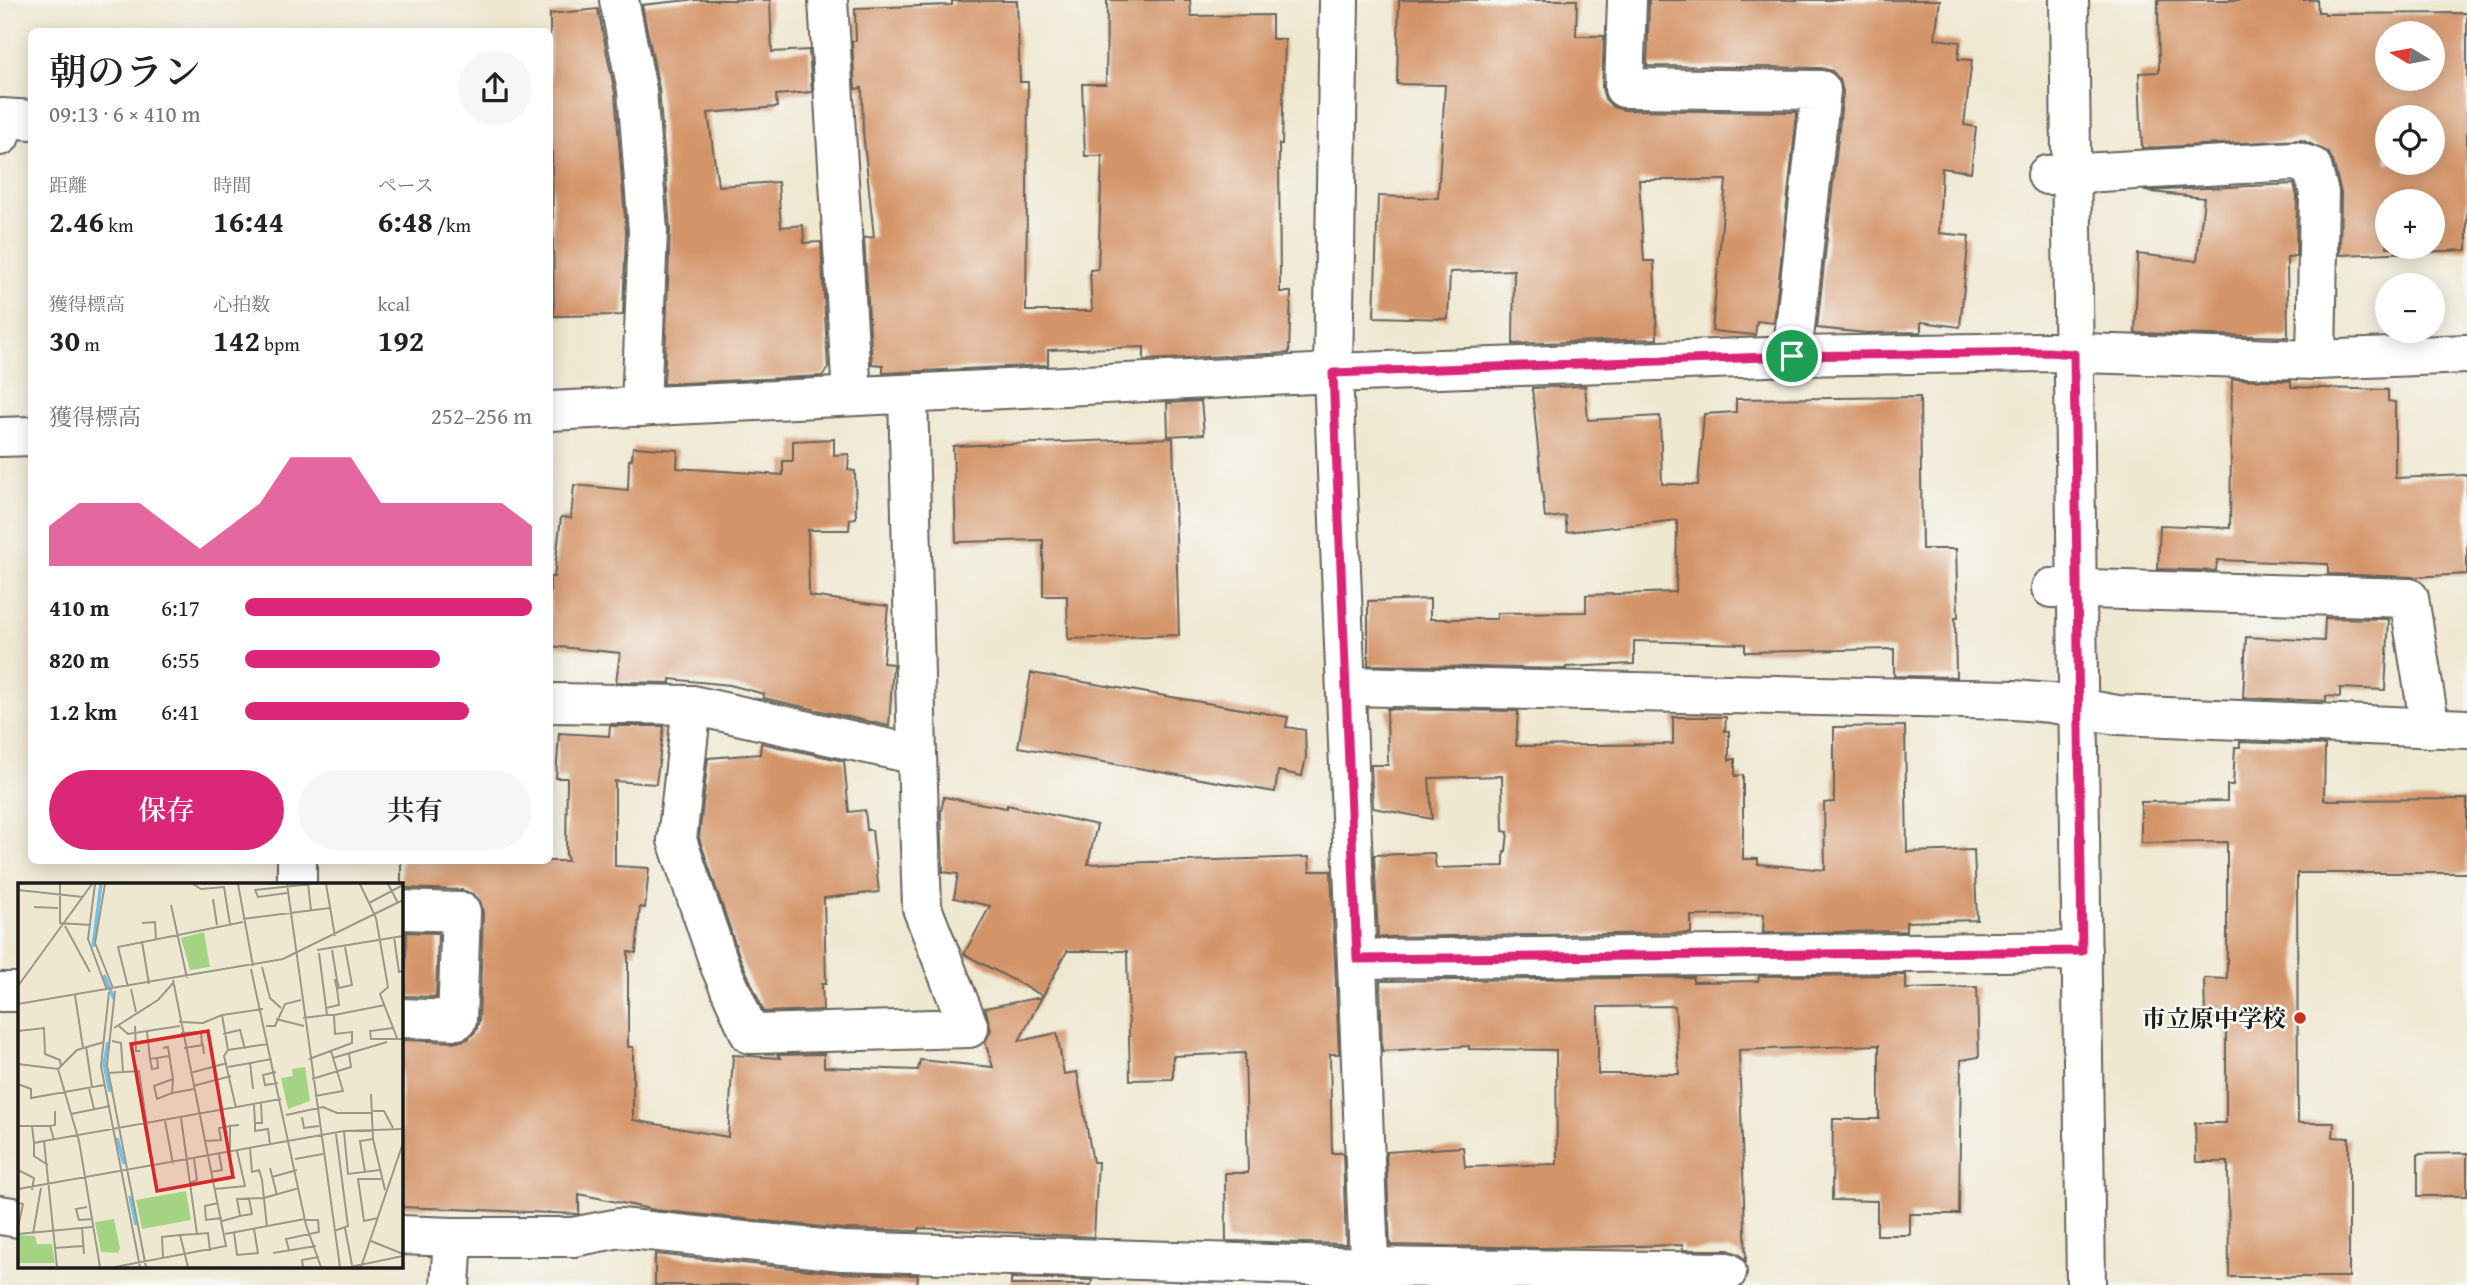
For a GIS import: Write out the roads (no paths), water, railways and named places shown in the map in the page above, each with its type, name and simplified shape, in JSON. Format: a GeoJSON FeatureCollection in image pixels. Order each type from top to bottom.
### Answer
{"type":"FeatureCollection","features":[{"type":"Feature","properties":{"kind":"street"},"geometry":{"type":"LineString","coordinates":[[619,0],[637,90],[648,231],[641,407]]}},
{"type":"Feature","properties":{"kind":"street"},"geometry":{"type":"LineString","coordinates":[[828,0],[852,396]]}},
{"type":"Feature","properties":{"kind":"street"},"geometry":{"type":"LineString","coordinates":[[1339,0],[1333,373],[1371,1276]]}},
{"type":"Feature","properties":{"kind":"street"},"geometry":{"type":"LineString","coordinates":[[1627,0],[1624,88],[1821,90],[1792,356]]}},
{"type":"Feature","properties":{"kind":"street"},"geometry":{"type":"LineString","coordinates":[[2046,0],[2059,175],[2069,951],[2086,1285]]}},
{"type":"Feature","properties":{"kind":"street"},"geometry":{"type":"LineString","coordinates":[[2059,175],[2069,0]]}},
{"type":"Feature","properties":{"kind":"street"},"geometry":{"type":"LineString","coordinates":[[0,136],[2,118],[28,120]]}},
{"type":"Feature","properties":{"kind":"street"},"geometry":{"type":"LineString","coordinates":[[2059,175],[2295,161],[2312,167],[2319,193],[2316,360]]}},
{"type":"Feature","properties":{"kind":"street"},"geometry":{"type":"LineString","coordinates":[[553,411],[1333,373],[1792,356],[2061,353],[2316,360],[2467,354]]}},
{"type":"Feature","properties":{"kind":"street"},"geometry":{"type":"LineString","coordinates":[[692,705],[677,840],[720,966],[750,1034],[969,1028],[922,908],[908,394]]}},
{"type":"Feature","properties":{"kind":"street"},"geometry":{"type":"LineString","coordinates":[[0,437],[28,436]]}},
{"type":"Feature","properties":{"kind":"street"},"geometry":{"type":"LineString","coordinates":[[1346,686],[1899,697],[2064,705],[2117,715],[2449,728],[2409,598],[2063,588]]}},
{"type":"Feature","properties":{"kind":"street"},"geometry":{"type":"LineString","coordinates":[[553,703],[692,705],[917,755]]}},
{"type":"Feature","properties":{"kind":"street"},"geometry":{"type":"LineString","coordinates":[[296,883],[298,864]]}},
{"type":"Feature","properties":{"kind":"street"},"geometry":{"type":"LineString","coordinates":[[402,910],[461,912],[457,1020],[402,1018]]}},
{"type":"Feature","properties":{"kind":"street"},"geometry":{"type":"LineString","coordinates":[[1357,959],[2069,951]]}},
{"type":"Feature","properties":{"kind":"street"},"geometry":{"type":"LineString","coordinates":[[2060,1285],[2069,951]]}},
{"type":"Feature","properties":{"kind":"street"},"geometry":{"type":"LineString","coordinates":[[0,992],[18,992]]}},
{"type":"Feature","properties":{"kind":"street"},"geometry":{"type":"LineString","coordinates":[[0,1215],[18,1218]]}},
{"type":"Feature","properties":{"kind":"street"},"geometry":{"type":"LineString","coordinates":[[402,1235],[573,1237],[620,1228],[842,1251],[1371,1276],[1727,1272]]}},
{"type":"Feature","properties":{"kind":"street"},"geometry":{"type":"LineString","coordinates":[[450,1285],[453,1237]]}},
{"type":"Feature","properties":{"kind":"place","name":"市立原中学校"},"geometry":{"type":"Point","coordinates":[2300,1018]}}]}
